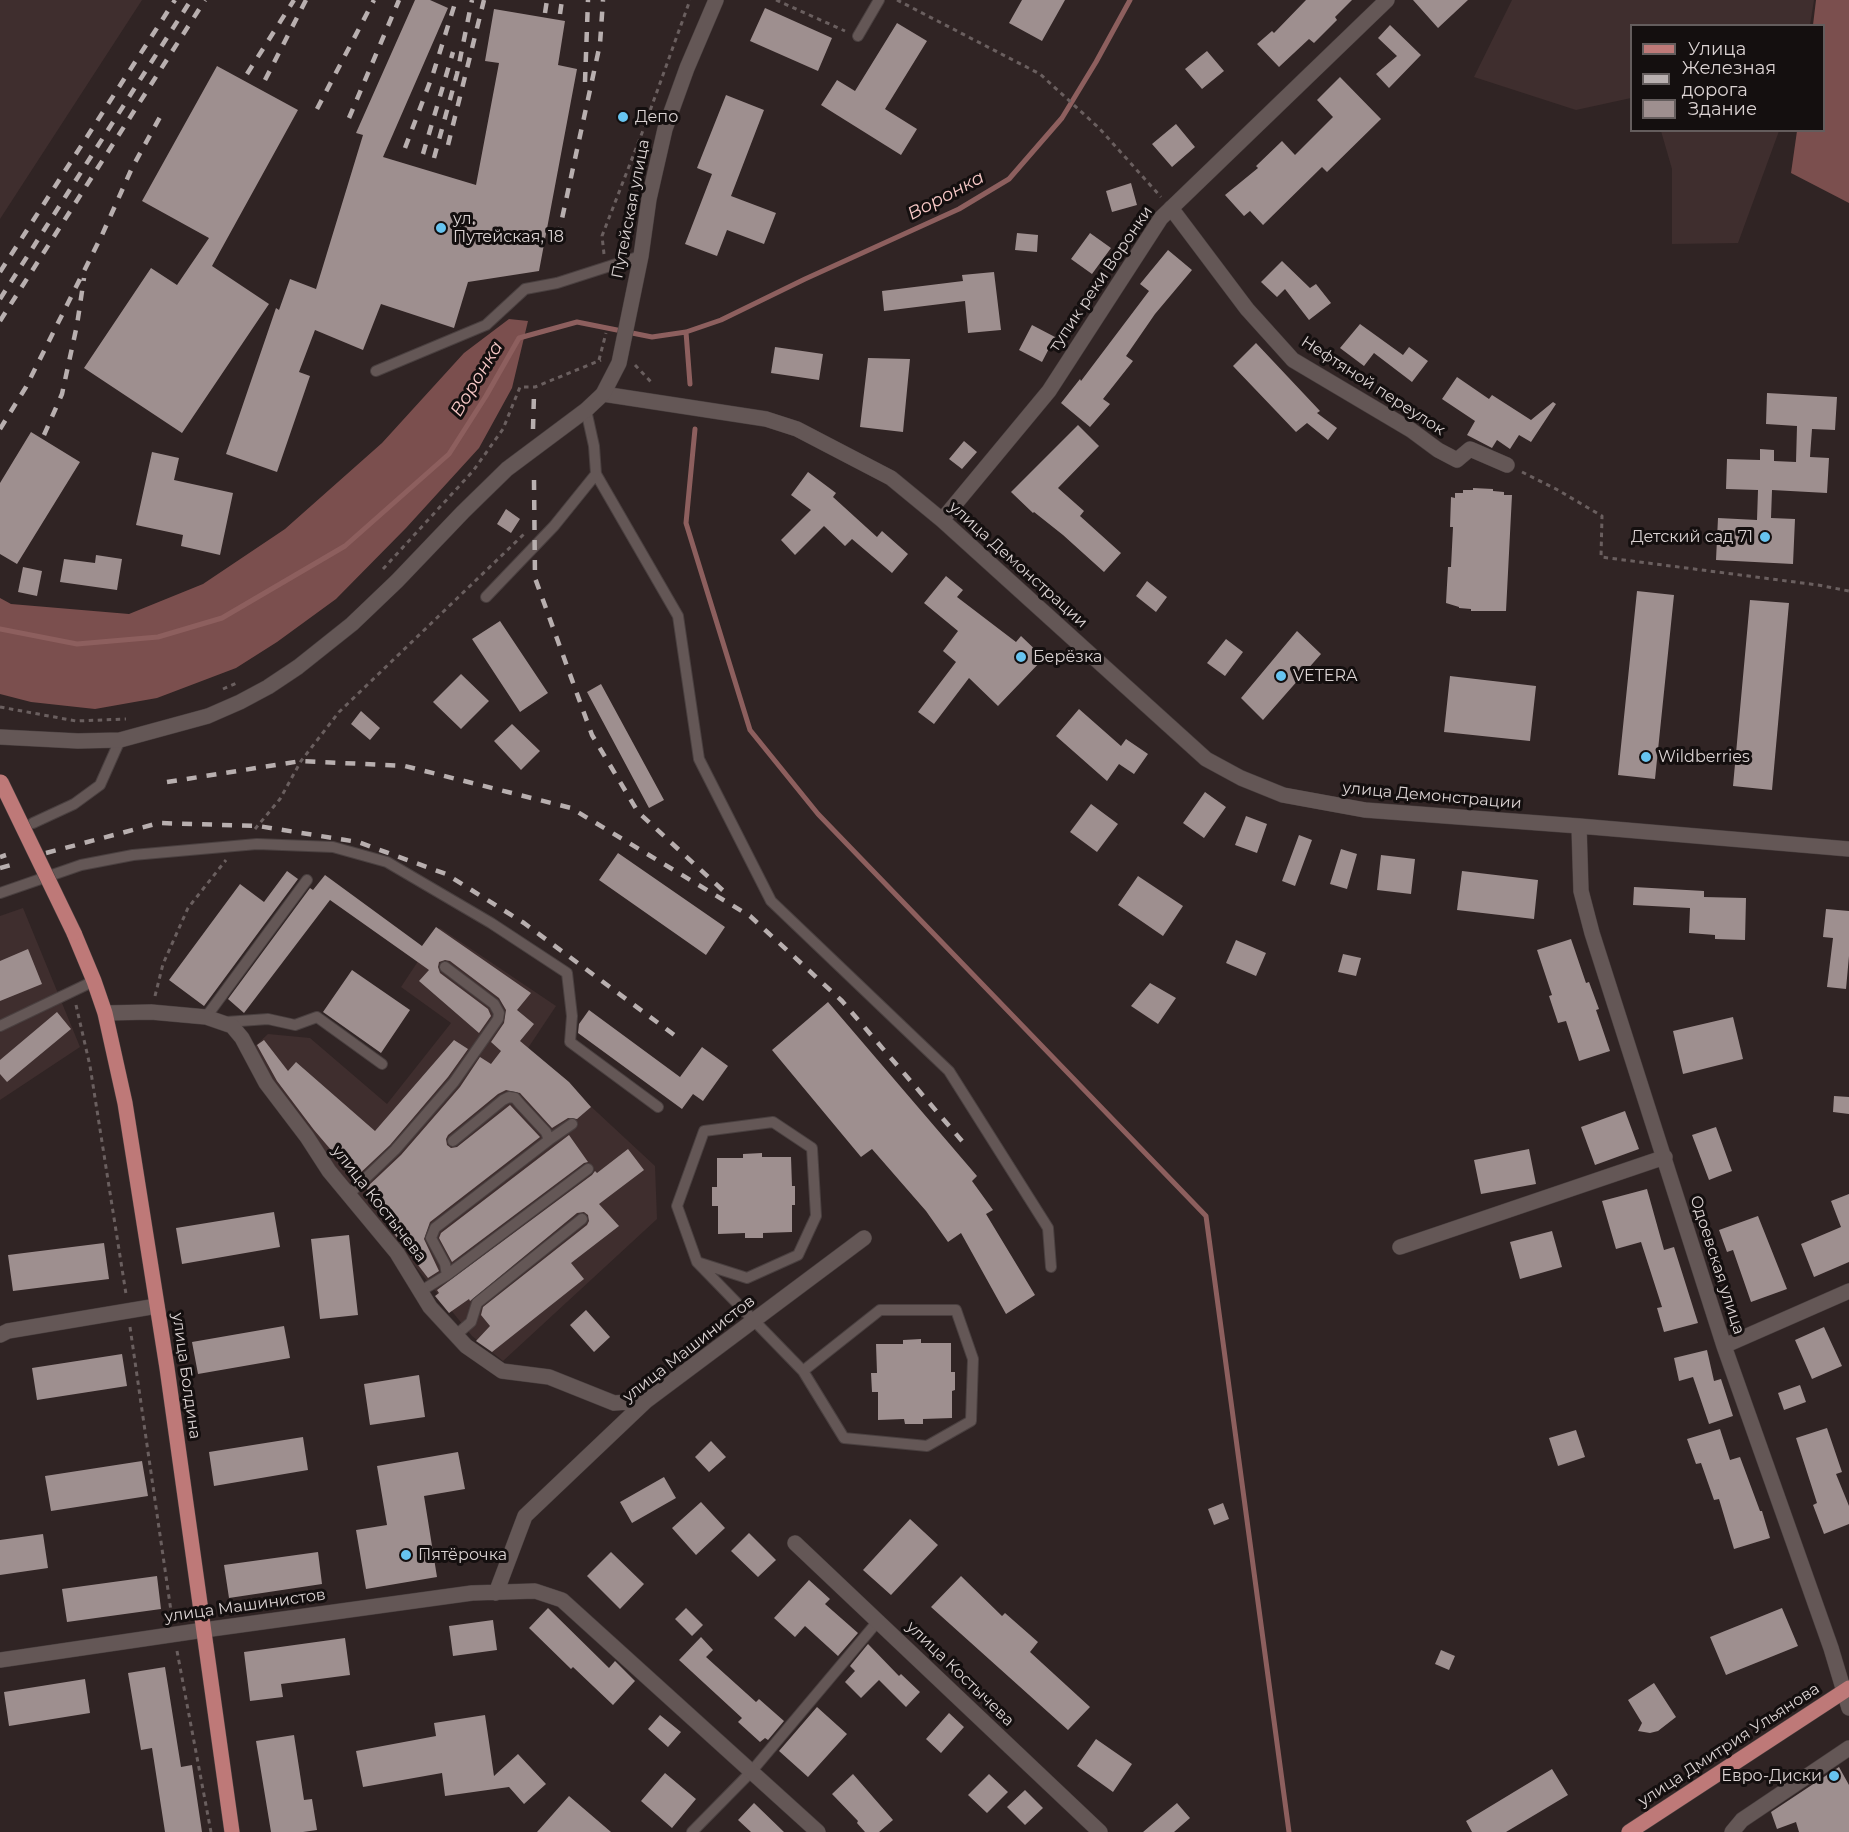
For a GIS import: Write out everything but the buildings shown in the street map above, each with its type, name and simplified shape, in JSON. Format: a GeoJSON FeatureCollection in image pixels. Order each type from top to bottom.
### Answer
{"type":"FeatureCollection","features":[{"type":"Feature","properties":{"kind":"main road","name":"улица Болдина"},"geometry":{"type":"LineString","coordinates":[[1,781],[74,933],[94,981],[105,1013],[126,1103],[232,1832]]}},
{"type":"Feature","properties":{"kind":"main road","name":"улица Дмитрия Ульянова"},"geometry":{"type":"LineString","coordinates":[[1629,1832],[1847,1690]]}},
{"type":"Feature","properties":{"kind":"street","name":"Путейская улица"},"geometry":{"type":"LineString","coordinates":[[120,740],[208,716],[240,702],[298,667],[359,617],[397,581],[507,469],[586,410],[603,394],[619,363],[633,301],[649,199],[665,129],[687,68],[716,0]]}},
{"type":"Feature","properties":{"kind":"street","name":"тупик реки Воронки"},"geometry":{"type":"LineString","coordinates":[[942,520],[1049,391],[1161,218],[1386,0]]}},
{"type":"Feature","properties":{"kind":"street","name":"Нефтяной переулок"},"geometry":{"type":"LineString","coordinates":[[1171,208],[1247,309],[1293,360],[1457,460],[1470,449],[1507,465]]}},
{"type":"Feature","properties":{"kind":"street","name":"улица Демонстрации"},"geometry":{"type":"LineString","coordinates":[[603,394],[766,419],[797,429],[891,478],[942,520],[1206,759],[1240,778],[1283,795],[1338,807],[1849,849]]}},
{"type":"Feature","properties":{"kind":"street"},"geometry":{"type":"LineString","coordinates":[[0,737],[78,741],[120,740]]}},
{"type":"Feature","properties":{"kind":"street","name":"Одоевская улица"},"geometry":{"type":"LineString","coordinates":[[1579,826],[1581,891],[1592,933],[1724,1346],[1847,1690],[1849,1708]]}},
{"type":"Feature","properties":{"kind":"street"},"geometry":{"type":"LineString","coordinates":[[105,1013],[151,1012],[206,1017],[226,1023]]}},
{"type":"Feature","properties":{"kind":"street","name":"улица Костычева"},"geometry":{"type":"LineString","coordinates":[[226,1023],[237,1031],[266,1083],[307,1137],[329,1171],[397,1253],[430,1306],[466,1346],[502,1371],[549,1377],[614,1403],[646,1401]]}},
{"type":"Feature","properties":{"kind":"street"},"geometry":{"type":"LineString","coordinates":[[1400,1247],[1665,1157]]}},
{"type":"Feature","properties":{"kind":"street","name":"улица Машинистов"},"geometry":{"type":"LineString","coordinates":[[496,1593],[525,1516],[646,1401],[864,1238]]}},
{"type":"Feature","properties":{"kind":"street"},"geometry":{"type":"LineString","coordinates":[[1724,1346],[1849,1291]]}},
{"type":"Feature","properties":{"kind":"street"},"geometry":{"type":"LineString","coordinates":[[0,1335],[8,1331],[157,1306]]}},
{"type":"Feature","properties":{"kind":"street","name":"улица Костычева"},"geometry":{"type":"LineString","coordinates":[[795,1543],[1100,1832]]}},
{"type":"Feature","properties":{"kind":"street","name":"улица Машинистов"},"geometry":{"type":"LineString","coordinates":[[0,1660],[472,1593],[536,1591],[562,1600],[818,1832]]}},
{"type":"Feature","properties":{"kind":"street"},"geometry":{"type":"LineString","coordinates":[[1732,1832],[1742,1820],[1849,1748]]}},
{"type":"Feature","properties":{"kind":"lane"},"geometry":{"type":"LineString","coordinates":[[858,36],[879,0]]}},
{"type":"Feature","properties":{"kind":"lane"},"geometry":{"type":"LineString","coordinates":[[376,371],[486,325],[525,289],[557,283],[641,256]]}},
{"type":"Feature","properties":{"kind":"lane"},"geometry":{"type":"LineString","coordinates":[[586,410],[594,446],[596,474],[678,616],[699,759],[771,901],[949,1071],[1048,1228],[1051,1266]]}},
{"type":"Feature","properties":{"kind":"lane"},"geometry":{"type":"LineString","coordinates":[[486,597],[554,526],[596,474]]}},
{"type":"Feature","properties":{"kind":"lane"},"geometry":{"type":"LineString","coordinates":[[33,824],[74,804],[100,785],[120,740]]}},
{"type":"Feature","properties":{"kind":"lane"},"geometry":{"type":"LineString","coordinates":[[0,893],[81,865],[133,855],[257,844],[333,847],[387,862],[491,923],[567,973],[572,1009],[570,1042],[658,1107]]}},
{"type":"Feature","properties":{"kind":"lane"},"geometry":{"type":"LineString","coordinates":[[206,1017],[307,880]]}},
{"type":"Feature","properties":{"kind":"lane"},"geometry":{"type":"LineString","coordinates":[[348,1195],[395,1150],[454,1082],[498,1019],[499,1013],[494,1004],[446,967]]}},
{"type":"Feature","properties":{"kind":"lane"},"geometry":{"type":"LineString","coordinates":[[0,1026],[94,981]]}},
{"type":"Feature","properties":{"kind":"lane"},"geometry":{"type":"LineString","coordinates":[[226,1023],[268,1019],[295,1025],[317,1017],[382,1064]]}},
{"type":"Feature","properties":{"kind":"lane"},"geometry":{"type":"LineString","coordinates":[[453,1141],[509,1097],[515,1098],[546,1132],[549,1140]]}},
{"type":"Feature","properties":{"kind":"lane"},"geometry":{"type":"LineString","coordinates":[[697,1262],[747,1278],[798,1255],[816,1216],[812,1148],[773,1122],[704,1131],[677,1206],[697,1262],[803,1371],[844,1438],[927,1446],[971,1421],[974,1359],[956,1310],[880,1310],[803,1371]]}},
{"type":"Feature","properties":{"kind":"lane"},"geometry":{"type":"LineString","coordinates":[[447,1275],[445,1264],[431,1238],[435,1228],[572,1124]]}},
{"type":"Feature","properties":{"kind":"lane"},"geometry":{"type":"LineString","coordinates":[[422,1291],[447,1275],[588,1168]]}},
{"type":"Feature","properties":{"kind":"lane"},"geometry":{"type":"LineString","coordinates":[[456,1335],[471,1322],[477,1303],[582,1219]]}},
{"type":"Feature","properties":{"kind":"lane"},"geometry":{"type":"LineString","coordinates":[[692,1832],[751,1772],[878,1621]]}},
{"type":"Feature","properties":{"kind":"path"},"geometry":{"type":"LineString","coordinates":[[608,265],[602,236],[690,0]]}},
{"type":"Feature","properties":{"kind":"path"},"geometry":{"type":"LineString","coordinates":[[776,0],[858,36]]}},
{"type":"Feature","properties":{"kind":"path"},"geometry":{"type":"LineString","coordinates":[[897,0],[1040,74],[1099,128],[1171,208]]}},
{"type":"Feature","properties":{"kind":"path"},"geometry":{"type":"LineString","coordinates":[[377,576],[473,471],[503,429],[520,387],[535,387],[578,371],[599,360],[637,365],[647,380],[657,387]]}},
{"type":"Feature","properties":{"kind":"path"},"geometry":{"type":"LineString","coordinates":[[1507,465],[1556,489],[1602,516],[1601,557],[1849,591]]}},
{"type":"Feature","properties":{"kind":"path"},"geometry":{"type":"LineString","coordinates":[[151,1012],[163,964],[188,908],[280,799],[301,762],[339,712],[526,532]]}},
{"type":"Feature","properties":{"kind":"path"},"geometry":{"type":"LineString","coordinates":[[220,691],[247,678]]}},
{"type":"Feature","properties":{"kind":"path"},"geometry":{"type":"LineString","coordinates":[[0,707],[76,721],[129,719]]}},
{"type":"Feature","properties":{"kind":"path"},"geometry":{"type":"LineString","coordinates":[[77,989],[75,1000],[90,1066],[128,1310],[174,1634],[210,1832]]}},
{"type":"Feature","properties":{"kind":"shaded area"},"geometry":{"type":"Polygon","coordinates":[[[0,0],[142,0],[0,219],[0,0]]]}},
{"type":"Feature","properties":{"kind":"shaded area"},"geometry":{"type":"Polygon","coordinates":[[[1512,0],[1814,0],[1810,24],[1630,24],[1630,98],[1576,110],[1474,77],[1512,0]]]}},
{"type":"Feature","properties":{"kind":"shaded area"},"geometry":{"type":"Polygon","coordinates":[[[1816,0],[1849,0],[1849,203],[1791,173],[1797,132],[1825,132],[1825,24],[1813,24],[1816,0]]]}},
{"type":"Feature","properties":{"kind":"shaded area"},"geometry":{"type":"Polygon","coordinates":[[[1661,132],[1779,132],[1738,243],[1672,244],[1672,169],[1661,132]]]}},
{"type":"Feature","properties":{"kind":"shaded area"},"geometry":{"type":"Polygon","coordinates":[[[509,319],[528,321],[512,388],[479,448],[406,528],[336,599],[277,642],[236,668],[157,698],[95,709],[31,702],[0,694],[0,598],[11,604],[129,614],[203,584],[285,529],[382,443],[464,353],[509,319]]]}},
{"type":"Feature","properties":{"kind":"shaded area"},"geometry":{"type":"Polygon","coordinates":[[[23,908],[80,1047],[0,1100],[0,916],[23,908]]]}},
{"type":"Feature","properties":{"kind":"shaded area"},"geometry":{"type":"Polygon","coordinates":[[[440,928],[556,1006],[528,1048],[655,1166],[657,1219],[503,1361],[472,1336],[266,1083],[253,1048],[268,1034],[310,1038],[387,1104],[451,1023],[401,987],[440,928]]]}},
{"type":"Feature","properties":{"kind":"waterway","name":"Воронка"},"geometry":{"type":"LineString","coordinates":[[0,629],[77,644],[158,637],[222,618],[345,546],[449,454],[519,338],[577,322],[652,337],[686,332],[721,320],[959,209],[1009,179],[1062,118],[1130,0]]}},
{"type":"Feature","properties":{"kind":"waterway"},"geometry":{"type":"LineString","coordinates":[[686,332],[690,384]]}},
{"type":"Feature","properties":{"kind":"waterway"},"geometry":{"type":"LineString","coordinates":[[695,429],[686,523],[750,730],[818,814],[1206,1216],[1289,1832]]}},
{"type":"Feature","properties":{"kind":"railway"},"geometry":{"type":"LineString","coordinates":[[0,272],[175,0]]}},
{"type":"Feature","properties":{"kind":"railway"},"geometry":{"type":"LineString","coordinates":[[0,299],[191,0]]}},
{"type":"Feature","properties":{"kind":"railway"},"geometry":{"type":"LineString","coordinates":[[0,321],[205,0]]}},
{"type":"Feature","properties":{"kind":"railway"},"geometry":{"type":"LineString","coordinates":[[247,74],[294,0]]}},
{"type":"Feature","properties":{"kind":"railway"},"geometry":{"type":"LineString","coordinates":[[265,80],[306,0]]}},
{"type":"Feature","properties":{"kind":"railway"},"geometry":{"type":"LineString","coordinates":[[317,109],[374,0]]}},
{"type":"Feature","properties":{"kind":"railway"},"geometry":{"type":"LineString","coordinates":[[349,118],[399,0]]}},
{"type":"Feature","properties":{"kind":"railway"},"geometry":{"type":"LineString","coordinates":[[405,148],[433,74],[456,0]]}},
{"type":"Feature","properties":{"kind":"railway"},"geometry":{"type":"LineString","coordinates":[[434,158],[457,74],[472,0]]}},
{"type":"Feature","properties":{"kind":"railway"},"geometry":{"type":"LineString","coordinates":[[448,145],[484,0]]}},
{"type":"Feature","properties":{"kind":"railway"},"geometry":{"type":"LineString","coordinates":[[545,13],[547,0]]}},
{"type":"Feature","properties":{"kind":"railway"},"geometry":{"type":"LineString","coordinates":[[560,14],[562,0]]}},
{"type":"Feature","properties":{"kind":"railway"},"geometry":{"type":"LineString","coordinates":[[585,82],[588,0]]}},
{"type":"Feature","properties":{"kind":"railway"},"geometry":{"type":"LineString","coordinates":[[558,237],[600,44],[603,0]]}},
{"type":"Feature","properties":{"kind":"railway"},"geometry":{"type":"LineString","coordinates":[[423,154],[453,52]]}},
{"type":"Feature","properties":{"kind":"railway"},"geometry":{"type":"LineString","coordinates":[[0,429],[26,387],[102,235],[132,168],[160,117]]}},
{"type":"Feature","properties":{"kind":"railway"},"geometry":{"type":"LineString","coordinates":[[44,435],[62,394],[77,325],[84,278]]}},
{"type":"Feature","properties":{"kind":"railway"},"geometry":{"type":"LineString","coordinates":[[533,429],[534,394]]}},
{"type":"Feature","properties":{"kind":"railway"},"geometry":{"type":"LineString","coordinates":[[534,480],[535,578],[592,735],[638,812],[730,897]]}},
{"type":"Feature","properties":{"kind":"railway"},"geometry":{"type":"LineString","coordinates":[[167,782],[301,761],[405,766],[571,808],[750,916],[842,1001],[962,1141]]}},
{"type":"Feature","properties":{"kind":"railway"},"geometry":{"type":"LineString","coordinates":[[46,853],[159,823],[258,826],[358,842],[446,874],[524,923],[681,1040]]}},
{"type":"Feature","properties":{"kind":"railway"},"geometry":{"type":"LineString","coordinates":[[0,857],[6,855]]}},
{"type":"Feature","properties":{"kind":"railway"},"geometry":{"type":"LineString","coordinates":[[0,868],[11,865]]}},
{"type":"Feature","properties":{"kind":"place","name":"Депо"},"geometry":{"type":"Point","coordinates":[623,117]}},
{"type":"Feature","properties":{"kind":"place","name":"ул. Путейская, 18"},"geometry":{"type":"Point","coordinates":[441,228]}},
{"type":"Feature","properties":{"kind":"place","name":"Детский сад 71"},"geometry":{"type":"Point","coordinates":[1765,537]}},
{"type":"Feature","properties":{"kind":"place","name":"Берёзка"},"geometry":{"type":"Point","coordinates":[1021,657]}},
{"type":"Feature","properties":{"kind":"place","name":"VETERA"},"geometry":{"type":"Point","coordinates":[1281,676]}},
{"type":"Feature","properties":{"kind":"place","name":"Wildberries"},"geometry":{"type":"Point","coordinates":[1646,757]}},
{"type":"Feature","properties":{"kind":"place","name":"Пятёрочка"},"geometry":{"type":"Point","coordinates":[406,1555]}},
{"type":"Feature","properties":{"kind":"place","name":"Евро-Диски"},"geometry":{"type":"Point","coordinates":[1834,1776]}}]}
